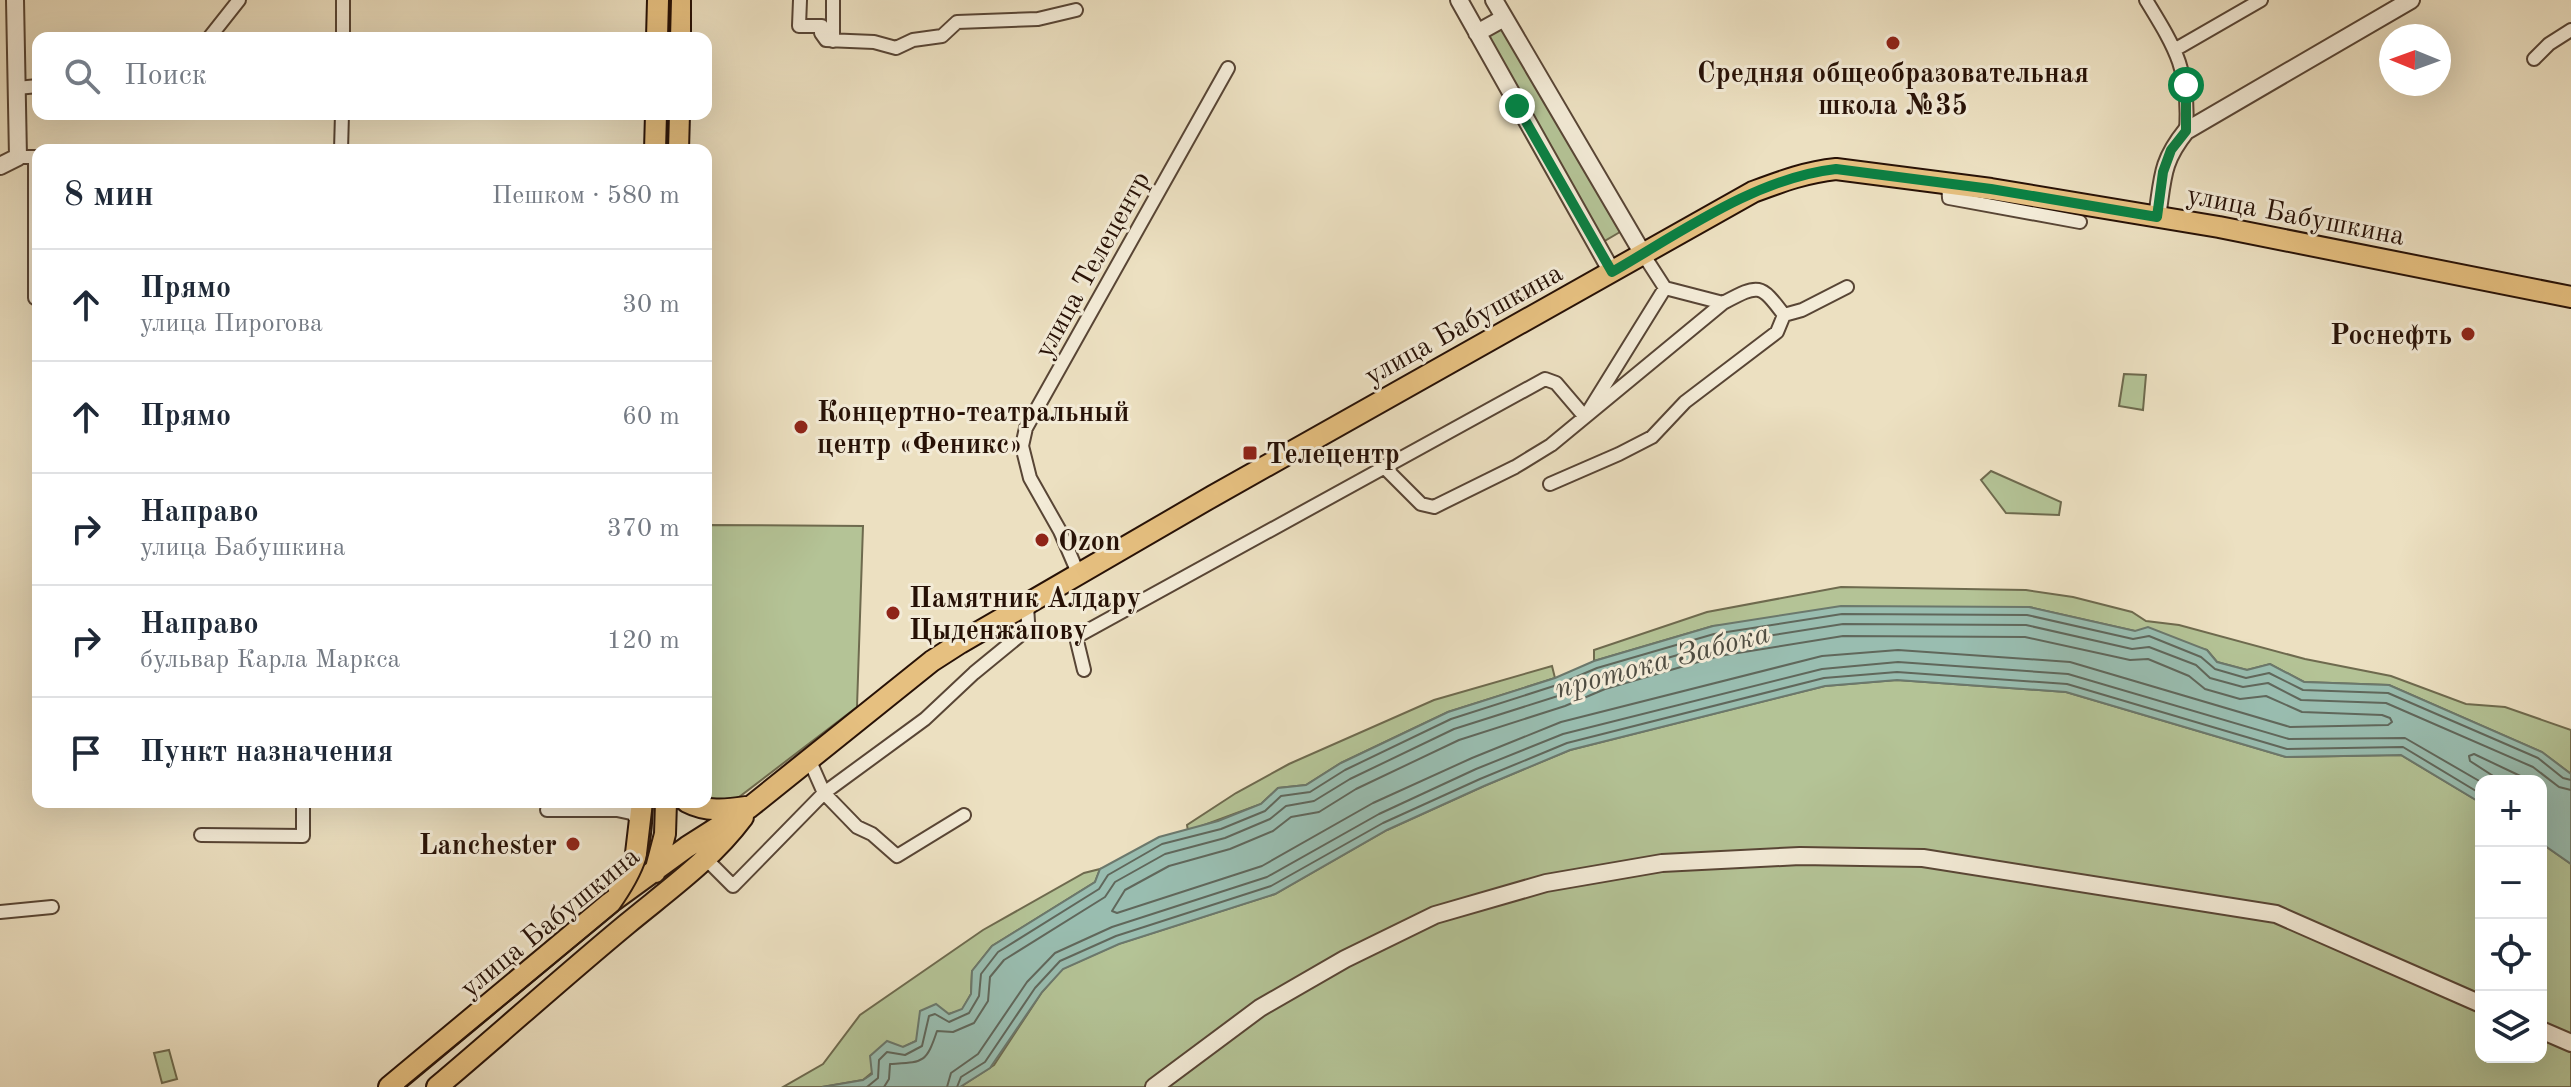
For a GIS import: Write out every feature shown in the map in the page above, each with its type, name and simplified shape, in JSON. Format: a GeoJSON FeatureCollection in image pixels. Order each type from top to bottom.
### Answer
{"type":"FeatureCollection","features":[{"type":"Feature","properties":{"kind":"main road"},"geometry":{"type":"LineString","coordinates":[[657,32],[658,0]]}},
{"type":"Feature","properties":{"kind":"main road"},"geometry":{"type":"LineString","coordinates":[[680,0],[680,32]]}},
{"type":"Feature","properties":{"kind":"main road"},"geometry":{"type":"LineString","coordinates":[[655,144],[656,120]]}},
{"type":"Feature","properties":{"kind":"main road"},"geometry":{"type":"LineString","coordinates":[[678,144],[679,120]]}},
{"type":"Feature","properties":{"kind":"main road","name":"улица Бабушкина"},"geometry":{"type":"LineString","coordinates":[[389,1087],[610,903],[687,847],[750,807],[932,661],[1078,573],[1753,192],[1817,171],[1855,170],[2157,217],[2571,297]]}},
{"type":"Feature","properties":{"kind":"main road"},"geometry":{"type":"LineString","coordinates":[[706,808],[750,807]]}},
{"type":"Feature","properties":{"kind":"main road","name":"улица Бабушкина"},"geometry":{"type":"LineString","coordinates":[[437,1087],[706,859],[750,807]]}},
{"type":"Feature","properties":{"kind":"main road"},"geometry":{"type":"LineString","coordinates":[[626,924],[657,869],[665,834],[666,808]]}},
{"type":"Feature","properties":{"kind":"main road"},"geometry":{"type":"LineString","coordinates":[[642,814],[665,834],[706,859]]}},
{"type":"Feature","properties":{"kind":"main road"},"geometry":{"type":"LineString","coordinates":[[610,903],[635,862],[642,814]]}},
{"type":"Feature","properties":{"kind":"street"},"geometry":{"type":"LineString","coordinates":[[214,32],[239,0]]}},
{"type":"Feature","properties":{"kind":"street"},"geometry":{"type":"LineString","coordinates":[[343,0],[343,32]]}},
{"type":"Feature","properties":{"kind":"street"},"geometry":{"type":"LineString","coordinates":[[800,0],[799,26],[827,26]]}},
{"type":"Feature","properties":{"kind":"street"},"geometry":{"type":"LineString","coordinates":[[833,0],[827,26],[821,33],[826,40],[874,42],[896,48],[913,40],[942,36],[957,22],[1038,19],[1076,10]]}},
{"type":"Feature","properties":{"kind":"street"},"geometry":{"type":"LineString","coordinates":[[1459,0],[1612,272]]}},
{"type":"Feature","properties":{"kind":"street"},"geometry":{"type":"LineString","coordinates":[[1494,0],[1665,288],[1723,303]]}},
{"type":"Feature","properties":{"kind":"street"},"geometry":{"type":"LineString","coordinates":[[2146,0],[2176,49],[2186,85],[2186,131]]}},
{"type":"Feature","properties":{"kind":"street"},"geometry":{"type":"LineString","coordinates":[[2176,49],[2261,0]]}},
{"type":"Feature","properties":{"kind":"street"},"geometry":{"type":"LineString","coordinates":[[2157,217],[2167,161],[2171,150],[2186,131],[2411,0]]}},
{"type":"Feature","properties":{"kind":"street"},"geometry":{"type":"LineString","coordinates":[[15,2],[18,157]]}},
{"type":"Feature","properties":{"kind":"street"},"geometry":{"type":"LineString","coordinates":[[1477,33],[1504,18]]}},
{"type":"Feature","properties":{"kind":"street"},"geometry":{"type":"LineString","coordinates":[[2534,59],[2549,44],[2571,30]]}},
{"type":"Feature","properties":{"kind":"street","name":"улица Телецентр"},"geometry":{"type":"LineString","coordinates":[[1078,573],[1060,531],[1030,478],[1022,446],[1026,428],[1228,68]]}},
{"type":"Feature","properties":{"kind":"street"},"geometry":{"type":"LineString","coordinates":[[17,88],[32,87]]}},
{"type":"Feature","properties":{"kind":"street"},"geometry":{"type":"LineString","coordinates":[[341,144],[342,120]]}},
{"type":"Feature","properties":{"kind":"street"},"geometry":{"type":"LineString","coordinates":[[0,166],[18,157],[32,157]]}},
{"type":"Feature","properties":{"kind":"street"},"geometry":{"type":"LineString","coordinates":[[1948,183],[1949,198],[2080,222]]}},
{"type":"Feature","properties":{"kind":"street"},"geometry":{"type":"LineString","coordinates":[[1784,315],[1802,310],[1847,287]]}},
{"type":"Feature","properties":{"kind":"street"},"geometry":{"type":"LineString","coordinates":[[1585,417],[1665,288]]}},
{"type":"Feature","properties":{"kind":"street"},"geometry":{"type":"LineString","coordinates":[[1384,467],[1421,504],[1434,507],[1551,445],[1723,303],[1756,289],[1766,292],[1784,315]]}},
{"type":"Feature","properties":{"kind":"street"},"geometry":{"type":"LineString","coordinates":[[1550,484],[1652,437],[1685,402],[1777,332],[1784,315]]}},
{"type":"Feature","properties":{"kind":"street"},"geometry":{"type":"LineString","coordinates":[[1084,670],[1076,637],[1545,379],[1556,383],[1585,417]]}},
{"type":"Feature","properties":{"kind":"street"},"geometry":{"type":"LineString","coordinates":[[706,859],[733,886],[824,793],[925,719],[1024,632],[1028,622],[1027,605]]}},
{"type":"Feature","properties":{"kind":"street"},"geometry":{"type":"LineString","coordinates":[[809,759],[824,793],[857,827],[872,834],[897,856],[964,815]]}},
{"type":"Feature","properties":{"kind":"street"},"geometry":{"type":"LineString","coordinates":[[201,835],[303,836],[303,808]]}},
{"type":"Feature","properties":{"kind":"street"},"geometry":{"type":"LineString","coordinates":[[547,810],[617,810],[642,814]]}},
{"type":"Feature","properties":{"kind":"street"},"geometry":{"type":"LineString","coordinates":[[1154,1087],[1260,1008],[1345,959],[1435,915],[1546,883],[1662,863],[1800,856],[1923,858],[2276,914],[2475,1001]]}},
{"type":"Feature","properties":{"kind":"street"},"geometry":{"type":"LineString","coordinates":[[0,912],[52,907]]}},
{"type":"Feature","properties":{"kind":"street"},"geometry":{"type":"LineString","coordinates":[[2547,1033],[2571,1043]]}},
{"type":"Feature","properties":{"kind":"green space"},"geometry":{"type":"Polygon","coordinates":[[[1501,27],[1505,29],[1620,232],[1601,243],[1487,35],[1501,27]]]}},
{"type":"Feature","properties":{"kind":"green space"},"geometry":{"type":"Polygon","coordinates":[[[2124,374],[2146,375],[2143,410],[2119,406],[2124,374]]]}},
{"type":"Feature","properties":{"kind":"green space"},"geometry":{"type":"Polygon","coordinates":[[[1991,471],[2061,502],[2059,515],[2006,513],[1981,480],[1991,471]]]}},
{"type":"Feature","properties":{"kind":"green space"},"geometry":{"type":"Polygon","coordinates":[[[712,525],[863,526],[857,707],[739,797],[724,803],[712,802],[712,525]]]}},
{"type":"Feature","properties":{"kind":"green space"},"geometry":{"type":"Polygon","coordinates":[[[1841,587],[2026,590],[2073,597],[2132,612],[2146,621],[2179,625],[2305,659],[2391,676],[2466,704],[2505,707],[2571,730],[2571,774],[2542,752],[2389,685],[2304,682],[2270,664],[2247,670],[2217,662],[2207,650],[2029,607],[1713,626],[1594,661],[1594,650],[1707,612],[1841,587]]]}},
{"type":"Feature","properties":{"kind":"green space"},"geometry":{"type":"Polygon","coordinates":[[[1552,666],[1555,678],[1448,712],[1341,763],[1306,785],[1278,788],[1261,804],[1188,831],[1187,825],[1289,764],[1434,700],[1552,666]]]}},
{"type":"Feature","properties":{"kind":"green space"},"geometry":{"type":"Polygon","coordinates":[[[1897,680],[2066,692],[2286,757],[2401,755],[2475,799],[2475,1063],[2547,1063],[2547,847],[2571,864],[2571,1087],[960,1087],[994,1065],[1042,992],[1062,969],[1118,944],[1275,894],[1387,830],[1570,750],[1825,686],[1897,680]]]}},
{"type":"Feature","properties":{"kind":"green space"},"geometry":{"type":"Polygon","coordinates":[[[1100,869],[1095,882],[992,946],[972,971],[971,994],[962,1010],[949,1014],[863,1080],[822,1087],[783,1087],[823,1064],[860,1015],[983,930],[1084,873],[1100,869]]]}},
{"type":"Feature","properties":{"kind":"green space"},"geometry":{"type":"Polygon","coordinates":[[[169,1050],[177,1079],[162,1083],[154,1053],[169,1050]]]}},
{"type":"Feature","properties":{"kind":"water","name":"протока Забока"},"geometry":{"type":"Polygon","coordinates":[[[1841,606],[2029,607],[2135,631],[2148,627],[2207,650],[2217,662],[2247,670],[2270,664],[2304,682],[2389,685],[2542,752],[2571,774],[2571,864],[2547,847],[2547,775],[2475,775],[2475,799],[2401,755],[2286,757],[2066,692],[1897,680],[1825,686],[1570,750],[1387,830],[1275,894],[1119,944],[1063,969],[1042,992],[990,1068],[960,1087],[822,1087],[863,1080],[872,1074],[870,1056],[887,1041],[903,1047],[916,1041],[920,1011],[936,1004],[949,1014],[962,1009],[971,994],[972,971],[992,946],[1095,882],[1100,869],[1159,837],[1218,821],[1261,804],[1278,788],[1306,785],[1341,763],[1448,712],[1555,678],[1594,661],[1713,626],[1841,606]]]}},
{"type":"Feature","properties":{"kind":"tram line"},"geometry":{"type":"LineString","coordinates":[[670,32],[671,0]]}},
{"type":"Feature","properties":{"kind":"tram line"},"geometry":{"type":"LineString","coordinates":[[668,144],[669,120]]}},
{"type":"Feature","properties":{"kind":"tram line"},"geometry":{"type":"LineString","coordinates":[[405,1087],[618,911],[636,884],[646,860],[653,808]]}},
{"type":"Feature","properties":{"kind":"place","name":"Средняя общеобразовательная школа №35"},"geometry":{"type":"Point","coordinates":[1893,43]}},
{"type":"Feature","properties":{"kind":"place","name":"Роснефть"},"geometry":{"type":"Point","coordinates":[2468,334]}},
{"type":"Feature","properties":{"kind":"place","name":"Концертно-театральный центр «Феникс»"},"geometry":{"type":"Point","coordinates":[801,427]}},
{"type":"Feature","properties":{"kind":"place","name":"Телецентр"},"geometry":{"type":"Point","coordinates":[1250,453]}},
{"type":"Feature","properties":{"kind":"place","name":"Ozon"},"geometry":{"type":"Point","coordinates":[1042,540]}},
{"type":"Feature","properties":{"kind":"place","name":"Памятник Алдару Цыденжапову"},"geometry":{"type":"Point","coordinates":[893,613]}},
{"type":"Feature","properties":{"kind":"place","name":"Lanchester"},"geometry":{"type":"Point","coordinates":[573,844]}},
{"type":"Feature","properties":{"kind":"route"},"geometry":{"type":"LineString","coordinates":[[1517,106],[1612,272],[1753,192],[1784,180],[1836,169],[1991,189],[2157,217],[2163,172],[2171,150],[2186,131],[2186,85]]}}]}
